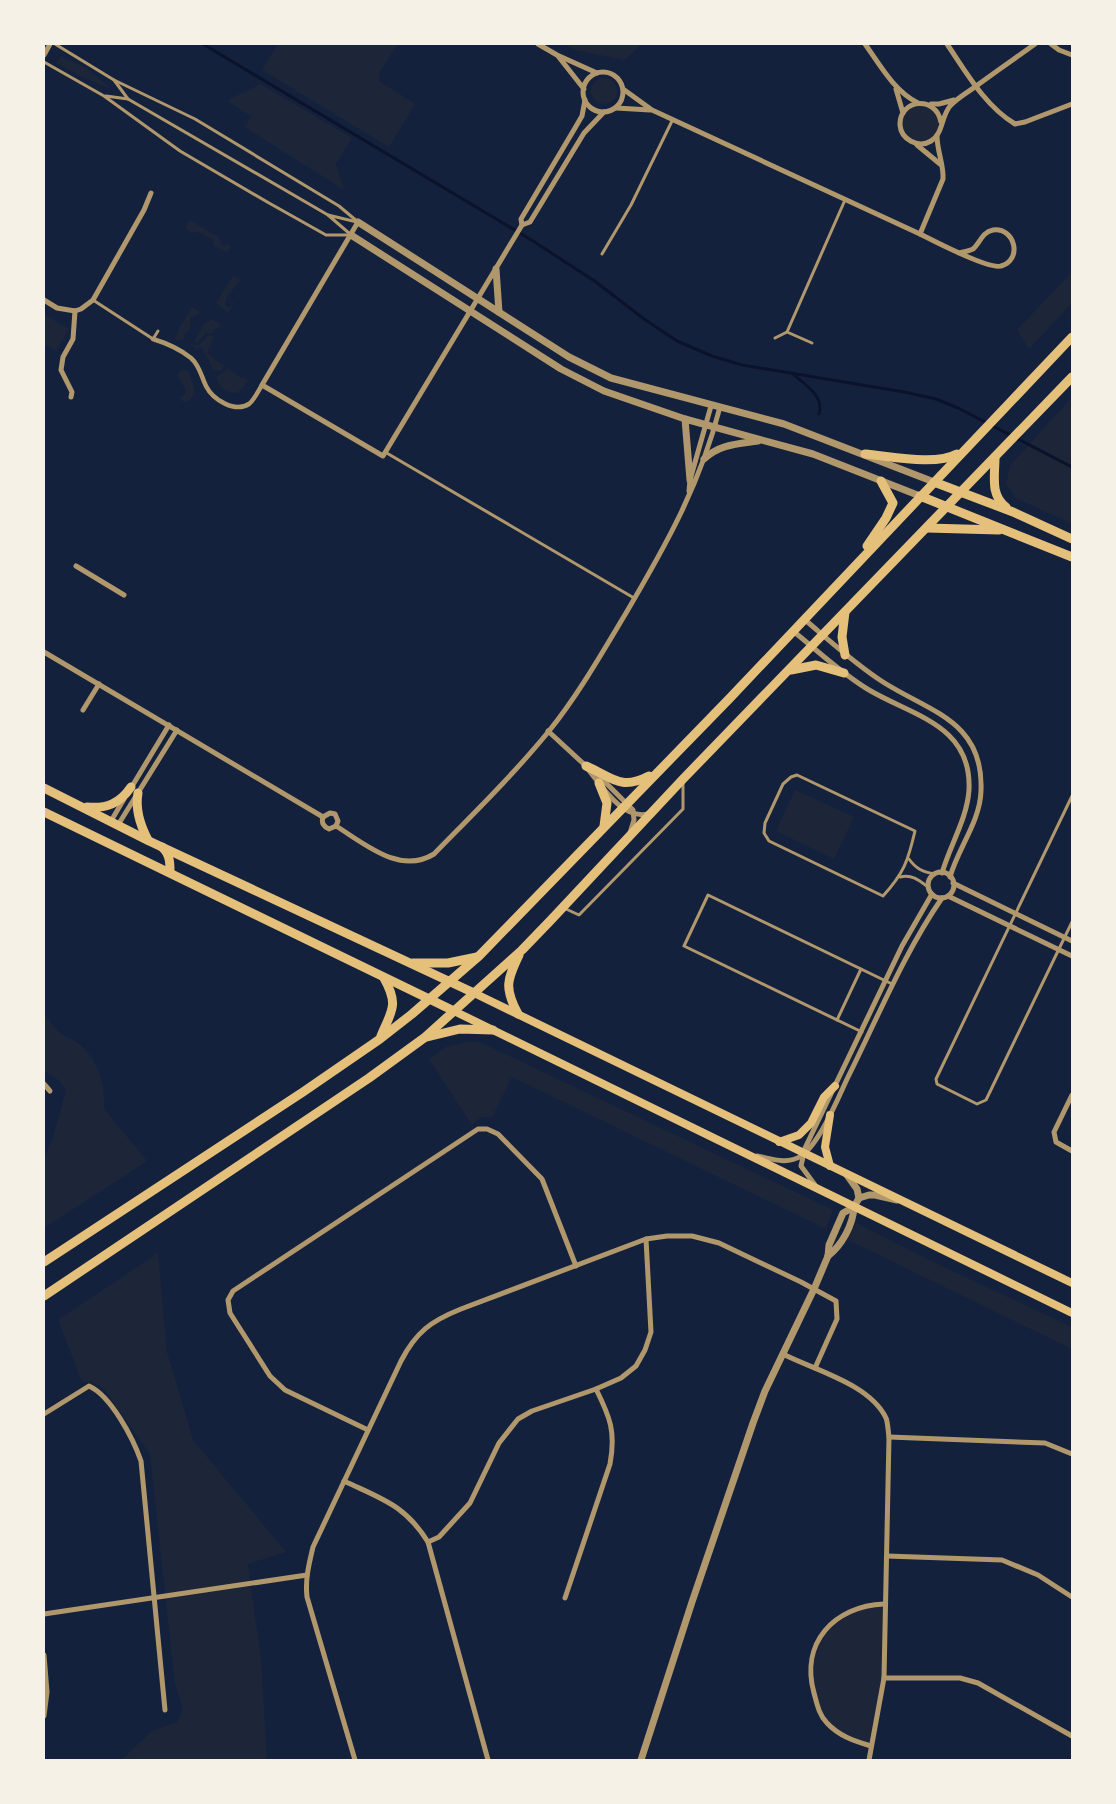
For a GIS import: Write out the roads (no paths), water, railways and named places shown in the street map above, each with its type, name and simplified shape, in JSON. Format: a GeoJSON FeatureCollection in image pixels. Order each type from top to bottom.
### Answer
{"type":"FeatureCollection","features":[{"type":"Feature","properties":{"kind":"main road"},"geometry":{"type":"LineString","coordinates":[[44,1262],[380,1039],[479,956],[657,773],[1072,337]]}},
{"type":"Feature","properties":{"kind":"main road"},"geometry":{"type":"LineString","coordinates":[[44,1296],[369,1078],[424,1038],[522,950],[683,779],[1072,377]]}},
{"type":"Feature","properties":{"kind":"main road"},"geometry":{"type":"LineString","coordinates":[[865,454],[948,459],[964,450]]}},
{"type":"Feature","properties":{"kind":"main road"},"geometry":{"type":"LineString","coordinates":[[998,454],[994,486],[997,497],[1012,512]]}},
{"type":"Feature","properties":{"kind":"main road"},"geometry":{"type":"LineString","coordinates":[[852,568],[886,518],[893,503],[881,481]]}},
{"type":"Feature","properties":{"kind":"main road"},"geometry":{"type":"LineString","coordinates":[[934,482],[1012,512],[1072,539]]}},
{"type":"Feature","properties":{"kind":"main road"},"geometry":{"type":"LineString","coordinates":[[920,496],[1072,557]]}},
{"type":"Feature","properties":{"kind":"main road"},"geometry":{"type":"LineString","coordinates":[[927,528],[1005,530]]}},
{"type":"Feature","properties":{"kind":"main road"},"geometry":{"type":"LineString","coordinates":[[845,612],[842,638],[845,655]]}},
{"type":"Feature","properties":{"kind":"main road"},"geometry":{"type":"LineString","coordinates":[[789,671],[816,665],[844,673]]}},
{"type":"Feature","properties":{"kind":"main road"},"geometry":{"type":"LineString","coordinates":[[586,766],[622,783],[633,783],[657,773]]}},
{"type":"Feature","properties":{"kind":"main road"},"geometry":{"type":"LineString","coordinates":[[599,783],[607,803],[603,829]]}},
{"type":"Feature","properties":{"kind":"main road"},"geometry":{"type":"LineString","coordinates":[[44,788],[149,841],[518,1014],[1072,1283]]}},
{"type":"Feature","properties":{"kind":"main road"},"geometry":{"type":"LineString","coordinates":[[79,806],[97,808],[114,804],[134,790],[142,828],[149,841]]}},
{"type":"Feature","properties":{"kind":"main road"},"geometry":{"type":"LineString","coordinates":[[44,812],[1072,1313]]}},
{"type":"Feature","properties":{"kind":"main road"},"geometry":{"type":"LineString","coordinates":[[105,841],[114,824]]}},
{"type":"Feature","properties":{"kind":"main road"},"geometry":{"type":"LineString","coordinates":[[160,846],[166,851],[170,872]]}},
{"type":"Feature","properties":{"kind":"main road"},"geometry":{"type":"LineString","coordinates":[[170,872],[178,864],[189,860]]}},
{"type":"Feature","properties":{"kind":"main road"},"geometry":{"type":"LineString","coordinates":[[518,1014],[511,1002],[508,989],[509,976],[522,950]]}},
{"type":"Feature","properties":{"kind":"main road"},"geometry":{"type":"LineString","coordinates":[[411,963],[448,963],[479,956]]}},
{"type":"Feature","properties":{"kind":"main road"},"geometry":{"type":"LineString","coordinates":[[380,1039],[393,1004],[392,992],[384,978]]}},
{"type":"Feature","properties":{"kind":"main road"},"geometry":{"type":"LineString","coordinates":[[424,1038],[460,1029],[493,1030]]}},
{"type":"Feature","properties":{"kind":"main road"},"geometry":{"type":"LineString","coordinates":[[779,1142],[800,1135],[811,1123],[824,1096],[835,1086]]}},
{"type":"Feature","properties":{"kind":"main road"},"geometry":{"type":"LineString","coordinates":[[830,1115],[825,1147],[830,1166]]}},
{"type":"Feature","properties":{"kind":"street"},"geometry":{"type":"LineString","coordinates":[[44,55],[50,44]]}},
{"type":"Feature","properties":{"kind":"street"},"geometry":{"type":"LineString","coordinates":[[538,44],[597,73],[611,73],[621,82],[623,89],[622,99],[616,108]]}},
{"type":"Feature","properties":{"kind":"street"},"geometry":{"type":"LineString","coordinates":[[865,44],[904,95],[918,103],[928,104],[939,104],[958,98]]}},
{"type":"Feature","properties":{"kind":"street"},"geometry":{"type":"LineString","coordinates":[[946,44],[998,112],[1015,124],[1072,104]]}},
{"type":"Feature","properties":{"kind":"street"},"geometry":{"type":"LineString","coordinates":[[920,234],[939,191],[943,173],[937,148],[937,136],[941,122],[950,106],[1035,44]]}},
{"type":"Feature","properties":{"kind":"street"},"geometry":{"type":"LineString","coordinates":[[1051,44],[1059,50],[1072,54]]}},
{"type":"Feature","properties":{"kind":"street"},"geometry":{"type":"LineString","coordinates":[[557,55],[584,89]]}},
{"type":"Feature","properties":{"kind":"street"},"geometry":{"type":"LineString","coordinates":[[522,225],[521,219],[582,116],[585,100],[584,89],[588,79],[597,73]]}},
{"type":"Feature","properties":{"kind":"street"},"geometry":{"type":"LineString","coordinates":[[895,85],[903,113]]}},
{"type":"Feature","properties":{"kind":"street"},"geometry":{"type":"LineString","coordinates":[[623,89],[652,110],[845,200],[959,252],[996,267],[1002,266],[1011,259],[1015,247],[1005,232],[993,230],[982,236],[972,250],[959,252]]}},
{"type":"Feature","properties":{"kind":"street"},"geometry":{"type":"LineString","coordinates":[[585,100],[593,109],[604,112]]}},
{"type":"Feature","properties":{"kind":"street"},"geometry":{"type":"LineString","coordinates":[[918,103],[903,113],[902,131],[909,141],[915,143],[927,143],[937,136]]}},
{"type":"Feature","properties":{"kind":"street"},"geometry":{"type":"LineString","coordinates":[[928,104],[937,111],[941,122]]}},
{"type":"Feature","properties":{"kind":"street"},"geometry":{"type":"LineString","coordinates":[[262,385],[383,456],[522,225],[530,222],[584,133],[604,112],[616,108],[652,110]]}},
{"type":"Feature","properties":{"kind":"street"},"geometry":{"type":"LineString","coordinates":[[915,143],[941,165]]}},
{"type":"Feature","properties":{"kind":"street"},"geometry":{"type":"LineString","coordinates":[[44,300],[57,308],[75,311],[93,300],[144,210],[151,193]]}},
{"type":"Feature","properties":{"kind":"street"},"geometry":{"type":"LineString","coordinates":[[153,339],[191,358],[199,367],[206,386],[226,405],[238,408],[250,404],[358,222],[569,357],[611,378],[784,424],[934,482]]}},
{"type":"Feature","properties":{"kind":"street"},"geometry":{"type":"LineString","coordinates":[[351,235],[561,369],[604,391],[685,419],[813,454],[920,496]]}},
{"type":"Feature","properties":{"kind":"street"},"geometry":{"type":"LineString","coordinates":[[496,269],[500,312]]}},
{"type":"Feature","properties":{"kind":"street"},"geometry":{"type":"LineString","coordinates":[[71,397],[72,392],[61,370],[63,357],[74,339],[75,311]]}},
{"type":"Feature","properties":{"kind":"street"},"geometry":{"type":"LineString","coordinates":[[690,480],[711,406]]}},
{"type":"Feature","properties":{"kind":"street"},"geometry":{"type":"LineString","coordinates":[[323,817],[322,822],[325,827],[336,826],[395,859],[413,862],[425,860],[434,854],[548,731],[572,699],[674,529],[704,459],[720,407]]}},
{"type":"Feature","properties":{"kind":"street"},"geometry":{"type":"LineString","coordinates":[[685,419],[690,480],[689,496]]}},
{"type":"Feature","properties":{"kind":"street"},"geometry":{"type":"LineString","coordinates":[[704,459],[713,450],[724,446],[764,440]]}},
{"type":"Feature","properties":{"kind":"street"},"geometry":{"type":"LineString","coordinates":[[76,567],[124,594]]}},
{"type":"Feature","properties":{"kind":"street"},"geometry":{"type":"LineString","coordinates":[[804,619],[845,655],[884,683],[946,717],[957,726],[972,748],[980,777],[980,802],[950,877]]}},
{"type":"Feature","properties":{"kind":"street"},"geometry":{"type":"LineString","coordinates":[[793,631],[844,673],[869,690],[935,723],[952,738],[960,749],[967,771],[969,792],[966,810],[942,873]]}},
{"type":"Feature","properties":{"kind":"street"},"geometry":{"type":"LineString","coordinates":[[44,652],[323,817]]}},
{"type":"Feature","properties":{"kind":"street"},"geometry":{"type":"LineString","coordinates":[[83,710],[99,684]]}},
{"type":"Feature","properties":{"kind":"street"},"geometry":{"type":"LineString","coordinates":[[114,824],[169,725]]}},
{"type":"Feature","properties":{"kind":"street"},"geometry":{"type":"LineString","coordinates":[[134,790],[177,730]]}},
{"type":"Feature","properties":{"kind":"street"},"geometry":{"type":"LineString","coordinates":[[548,731],[634,815],[651,813]]}},
{"type":"Feature","properties":{"kind":"street"},"geometry":{"type":"LineString","coordinates":[[586,766],[599,783],[625,805]]}},
{"type":"Feature","properties":{"kind":"street"},"geometry":{"type":"LineString","coordinates":[[323,817],[330,813],[335,814],[338,821],[336,826]]}},
{"type":"Feature","properties":{"kind":"street"},"geometry":{"type":"LineString","coordinates":[[629,837],[634,815]]}},
{"type":"Feature","properties":{"kind":"street"},"geometry":{"type":"LineString","coordinates":[[749,1155],[785,1161],[803,1154],[813,1145],[918,936],[945,897],[952,890],[953,883],[950,877],[942,873],[935,874],[929,880],[928,887],[932,894],[945,897],[1072,956]]}},
{"type":"Feature","properties":{"kind":"street"},"geometry":{"type":"LineString","coordinates":[[953,883],[1072,941]]}},
{"type":"Feature","properties":{"kind":"street"},"geometry":{"type":"LineString","coordinates":[[819,1190],[803,1170],[801,1160],[803,1154],[885,980],[932,894]]}},
{"type":"Feature","properties":{"kind":"street"},"geometry":{"type":"LineString","coordinates":[[44,1084],[50,1091]]}},
{"type":"Feature","properties":{"kind":"street"},"geometry":{"type":"LineString","coordinates":[[1072,1095],[1054,1132],[1056,1142],[1072,1151]]}},
{"type":"Feature","properties":{"kind":"street"},"geometry":{"type":"LineString","coordinates":[[368,1430],[285,1390],[270,1376],[230,1313],[228,1300],[233,1292],[471,1133],[487,1129],[498,1134],[542,1179],[576,1266]]}},
{"type":"Feature","properties":{"kind":"street"},"geometry":{"type":"LineString","coordinates":[[641,1761],[692,1602],[765,1391],[828,1256],[836,1250],[853,1219],[854,1207],[859,1198],[857,1189],[845,1173]]}},
{"type":"Feature","properties":{"kind":"street"},"geometry":{"type":"LineString","coordinates":[[859,1198],[875,1195],[903,1201]]}},
{"type":"Feature","properties":{"kind":"street"},"geometry":{"type":"LineString","coordinates":[[355,1761],[307,1597],[307,1575],[313,1547],[368,1430],[411,1342],[424,1328],[461,1309],[646,1239],[692,1236],[711,1241],[836,1301],[837,1319],[815,1368]]}},
{"type":"Feature","properties":{"kind":"street"},"geometry":{"type":"LineString","coordinates":[[428,1542],[439,1537],[470,1503],[499,1443],[518,1419],[532,1411],[621,1378],[636,1366],[651,1332],[646,1239]]}},
{"type":"Feature","properties":{"kind":"street"},"geometry":{"type":"LineString","coordinates":[[783,1353],[858,1389],[875,1403],[887,1419],[889,1437],[884,1678],[869,1761]]}},
{"type":"Feature","properties":{"kind":"street"},"geometry":{"type":"LineString","coordinates":[[44,1414],[89,1386],[99,1391],[106,1399],[136,1448],[141,1461],[165,1710]]}},
{"type":"Feature","properties":{"kind":"street"},"geometry":{"type":"LineString","coordinates":[[565,1598],[610,1464],[614,1444],[611,1425],[596,1389]]}},
{"type":"Feature","properties":{"kind":"street"},"geometry":{"type":"LineString","coordinates":[[889,1437],[1045,1443],[1072,1454]]}},
{"type":"Feature","properties":{"kind":"street"},"geometry":{"type":"LineString","coordinates":[[344,1481],[397,1506],[419,1527],[428,1542],[488,1761]]}},
{"type":"Feature","properties":{"kind":"street"},"geometry":{"type":"LineString","coordinates":[[887,1556],[1002,1560],[1038,1575],[1072,1597]]}},
{"type":"Feature","properties":{"kind":"street"},"geometry":{"type":"LineString","coordinates":[[44,1614],[307,1575]]}},
{"type":"Feature","properties":{"kind":"street"},"geometry":{"type":"LineString","coordinates":[[871,1746],[853,1741],[835,1731],[821,1716],[811,1681],[811,1659],[815,1644],[845,1613],[862,1606],[884,1604]]}},
{"type":"Feature","properties":{"kind":"street"},"geometry":{"type":"LineString","coordinates":[[44,1654],[47,1692],[44,1716]]}},
{"type":"Feature","properties":{"kind":"street"},"geometry":{"type":"LineString","coordinates":[[884,1678],[960,1678],[978,1683],[1072,1736]]}},
{"type":"Feature","properties":{"kind":"lane"},"geometry":{"type":"LineString","coordinates":[[55,44],[114,80],[195,119],[339,206],[358,222]]}},
{"type":"Feature","properties":{"kind":"lane"},"geometry":{"type":"LineString","coordinates":[[44,62],[104,96],[180,151],[269,203],[326,235],[351,235]]}},
{"type":"Feature","properties":{"kind":"lane"},"geometry":{"type":"LineString","coordinates":[[114,80],[128,99]]}},
{"type":"Feature","properties":{"kind":"lane"},"geometry":{"type":"LineString","coordinates":[[104,96],[128,99],[328,215],[351,235]]}},
{"type":"Feature","properties":{"kind":"lane"},"geometry":{"type":"LineString","coordinates":[[602,254],[631,205],[673,120]]}},
{"type":"Feature","properties":{"kind":"lane"},"geometry":{"type":"LineString","coordinates":[[775,338],[787,332],[845,200]]}},
{"type":"Feature","properties":{"kind":"lane"},"geometry":{"type":"LineString","coordinates":[[328,215],[358,222]]}},
{"type":"Feature","properties":{"kind":"lane"},"geometry":{"type":"LineString","coordinates":[[93,300],[153,339],[158,331]]}},
{"type":"Feature","properties":{"kind":"lane"},"geometry":{"type":"LineString","coordinates":[[787,332],[812,343]]}},
{"type":"Feature","properties":{"kind":"lane"},"geometry":{"type":"LineString","coordinates":[[385,452],[634,598]]}},
{"type":"Feature","properties":{"kind":"lane"},"geometry":{"type":"LineString","coordinates":[[800,776],[915,831],[909,859],[900,878],[884,896],[769,841],[764,833],[765,823],[783,784],[791,777],[800,776]]}},
{"type":"Feature","properties":{"kind":"lane"},"geometry":{"type":"LineString","coordinates":[[564,907],[579,915],[683,809],[683,779]]}},
{"type":"Feature","properties":{"kind":"lane"},"geometry":{"type":"LineString","coordinates":[[1072,796],[936,1080],[937,1084],[977,1104],[986,1101],[1072,922]]}},
{"type":"Feature","properties":{"kind":"lane"},"geometry":{"type":"LineString","coordinates":[[909,859],[915,867],[935,874]]}},
{"type":"Feature","properties":{"kind":"lane"},"geometry":{"type":"LineString","coordinates":[[900,878],[907,875],[928,887]]}},
{"type":"Feature","properties":{"kind":"lane"},"geometry":{"type":"LineString","coordinates":[[869,1035],[684,946],[688,936],[708,895],[893,984]]}},
{"type":"Feature","properties":{"kind":"lane"},"geometry":{"type":"LineString","coordinates":[[837,1020],[861,969]]}},
{"type":"Feature","properties":{"kind":"waterway"},"geometry":{"type":"LineString","coordinates":[[203,44],[533,241],[596,282],[677,341],[712,356],[742,365],[936,399],[1072,467]]}},
{"type":"Feature","properties":{"kind":"waterway"},"geometry":{"type":"LineString","coordinates":[[793,374],[816,396],[819,402],[819,414]]}}]}
